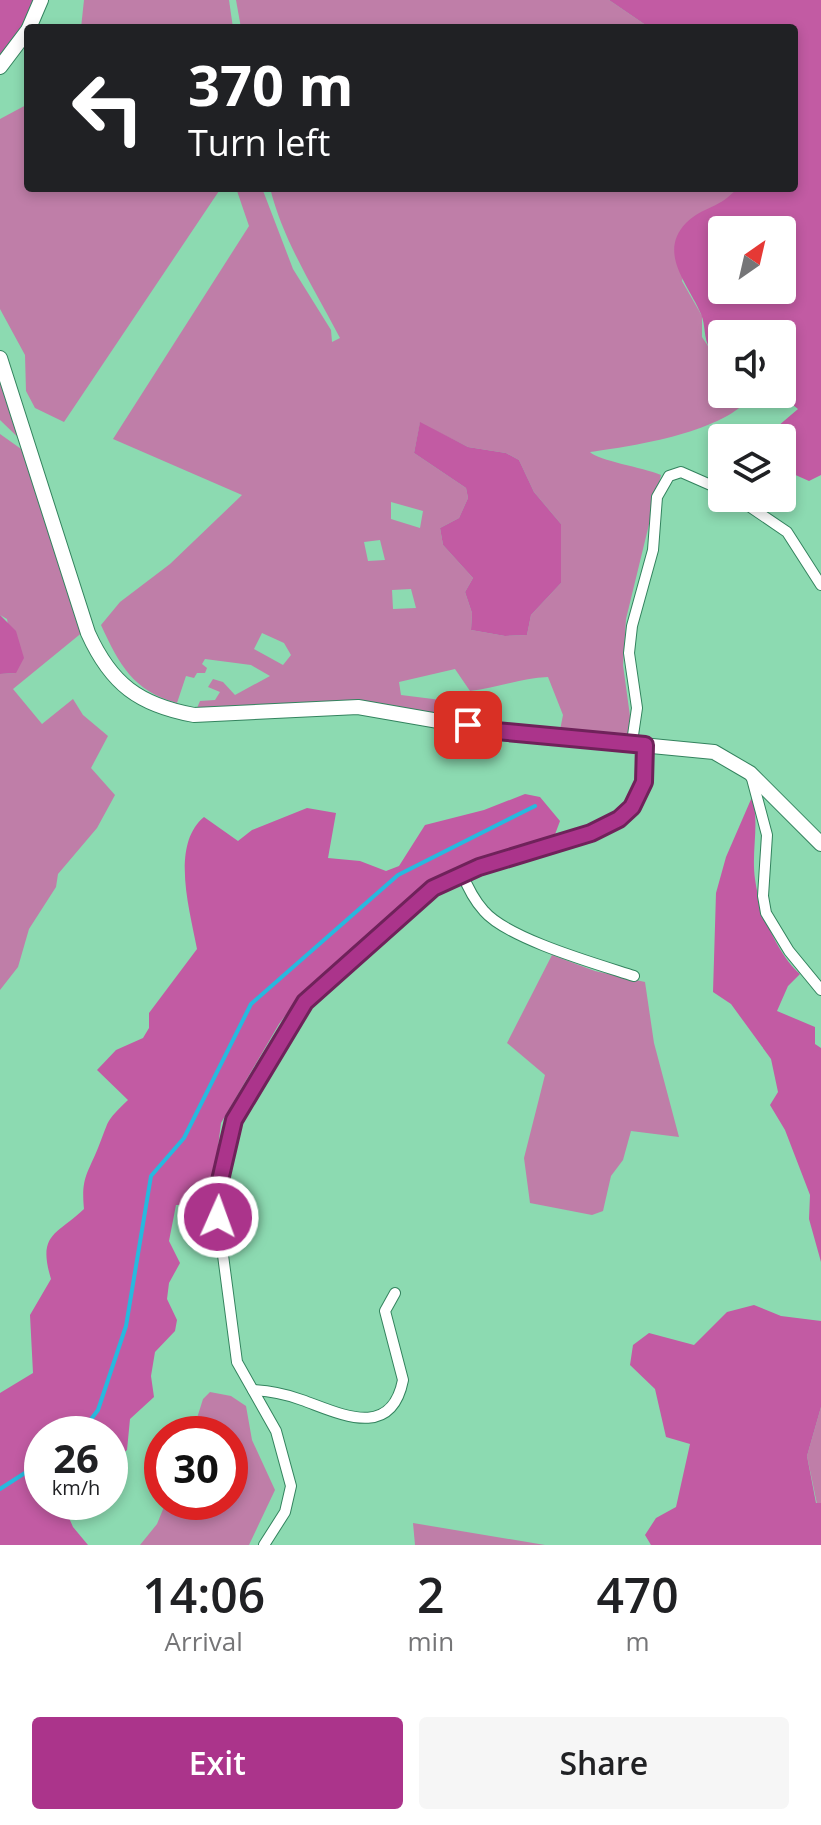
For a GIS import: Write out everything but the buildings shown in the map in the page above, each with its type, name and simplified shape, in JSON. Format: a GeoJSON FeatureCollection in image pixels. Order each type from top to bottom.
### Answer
{"type":"FeatureCollection","features":[{"type":"Feature","properties":{"kind":"street"},"geometry":{"type":"LineString","coordinates":[[31,24],[41,0]]}},
{"type":"Feature","properties":{"kind":"street"},"geometry":{"type":"LineString","coordinates":[[0,67],[24,36]]}},
{"type":"Feature","properties":{"kind":"street"},"geometry":{"type":"LineString","coordinates":[[0,358],[88,633],[101,664],[136,696],[173,711],[194,715],[358,707],[496,731],[714,752],[750,773],[821,844]]}},
{"type":"Feature","properties":{"kind":"street"},"geometry":{"type":"LineString","coordinates":[[264,1545],[285,1512],[291,1486],[276,1431],[237,1362],[218,1217],[218,1189],[234,1120],[305,1002],[433,888],[462,873],[591,833],[619,819],[632,807],[644,782],[629,653],[632,626],[653,550],[657,497],[669,476],[681,472],[708,484]]}},
{"type":"Feature","properties":{"kind":"street"},"geometry":{"type":"LineString","coordinates":[[760,512],[782,526],[821,585]]}},
{"type":"Feature","properties":{"kind":"street"},"geometry":{"type":"LineString","coordinates":[[750,773],[767,835],[763,896],[766,913],[789,951],[821,990]]}},
{"type":"Feature","properties":{"kind":"street"},"geometry":{"type":"LineString","coordinates":[[462,873],[475,899],[496,922],[563,952],[634,976]]}},
{"type":"Feature","properties":{"kind":"street"},"geometry":{"type":"LineString","coordinates":[[253,1390],[299,1399],[358,1420],[382,1413],[401,1390],[403,1380],[385,1311],[395,1293]]}},
{"type":"Feature","properties":{"kind":"shaded area"},"geometry":{"type":"Polygon","coordinates":[[[0,0],[35,0],[20,35],[0,61],[0,0]]]}},
{"type":"Feature","properties":{"kind":"shaded area"},"geometry":{"type":"Polygon","coordinates":[[[84,0],[229,0],[232,24],[81,24],[84,0]]]}},
{"type":"Feature","properties":{"kind":"shaded area"},"geometry":{"type":"Polygon","coordinates":[[[236,0],[609,0],[644,24],[240,24],[236,0]]]}},
{"type":"Feature","properties":{"kind":"shaded area"},"geometry":{"type":"Polygon","coordinates":[[[609,0],[821,0],[821,475],[809,481],[796,475],[796,424],[780,424],[798,409],[796,320],[708,320],[708,344],[701,314],[678,269],[674,246],[678,234],[699,213],[734,192],[798,192],[798,24],[644,24],[609,0]]]}},
{"type":"Feature","properties":{"kind":"shaded area"},"geometry":{"type":"Polygon","coordinates":[[[24,106],[24,192],[218,192],[64,422],[35,408],[26,391],[25,355],[0,309],[0,119],[24,106]]]}},
{"type":"Feature","properties":{"kind":"shaded area"},"geometry":{"type":"Polygon","coordinates":[[[237,192],[264,192],[293,269],[331,330],[332,342],[340,338],[291,246],[271,192],[734,192],[726,202],[698,215],[682,281],[702,316],[702,337],[708,346],[708,408],[738,408],[723,418],[678,435],[590,452],[661,475],[626,619],[623,665],[633,738],[560,730],[563,715],[548,677],[470,691],[455,669],[399,682],[401,695],[441,700],[469,718],[405,711],[366,701],[197,708],[200,701],[215,700],[220,692],[208,687],[213,679],[223,682],[235,695],[270,676],[251,665],[205,659],[202,664],[207,668],[205,673],[197,673],[194,678],[186,676],[177,703],[149,691],[121,664],[101,625],[120,602],[170,564],[242,495],[113,439],[249,226],[237,192]],[[420,423],[414,453],[466,488],[468,498],[459,518],[440,528],[443,545],[473,578],[465,592],[472,613],[471,630],[505,636],[527,635],[531,615],[561,583],[561,524],[534,492],[519,460],[506,453],[468,447],[420,423]],[[391,502],[391,519],[420,528],[423,511],[391,502]],[[380,540],[364,542],[368,561],[385,560],[380,540]],[[411,589],[392,590],[393,609],[416,608],[411,589]],[[262,633],[254,649],[283,665],[291,655],[284,643],[262,633]]]}},
{"type":"Feature","properties":{"kind":"shaded area"},"geometry":{"type":"Polygon","coordinates":[[[0,364],[28,447],[0,420],[0,364]]]}},
{"type":"Feature","properties":{"kind":"shaded area"},"geometry":{"type":"Polygon","coordinates":[[[420,422],[468,447],[506,453],[519,460],[534,492],[561,524],[561,583],[531,615],[527,635],[505,636],[471,630],[472,613],[465,592],[473,578],[443,545],[440,528],[459,518],[468,498],[466,488],[414,453],[420,422]]]}},
{"type":"Feature","properties":{"kind":"shaded area"},"geometry":{"type":"Polygon","coordinates":[[[0,434],[31,456],[84,631],[13,689],[42,724],[73,699],[83,715],[108,736],[91,768],[115,795],[97,828],[58,874],[56,887],[29,929],[18,967],[0,990],[0,674],[16,673],[7,619],[0,615],[0,434]]]}},
{"type":"Feature","properties":{"kind":"shaded area"},"geometry":{"type":"Polygon","coordinates":[[[0,615],[16,631],[24,658],[16,673],[0,674],[0,615]]]}},
{"type":"Feature","properties":{"kind":"shaded area"},"geometry":{"type":"Polygon","coordinates":[[[525,794],[540,797],[560,821],[554,837],[542,850],[425,884],[303,992],[279,1024],[221,1123],[214,1179],[204,1204],[176,1205],[169,1241],[180,1263],[169,1283],[167,1299],[177,1320],[175,1331],[155,1352],[151,1376],[154,1397],[130,1419],[128,1440],[128,1416],[24,1416],[24,1520],[70,1520],[88,1545],[0,1545],[0,1393],[33,1373],[30,1315],[51,1279],[46,1252],[48,1243],[58,1230],[84,1209],[83,1190],[88,1171],[108,1122],[128,1100],[97,1070],[116,1050],[143,1038],[149,1028],[149,1013],[197,949],[185,879],[188,844],[194,829],[204,817],[238,841],[252,830],[307,808],[336,813],[328,858],[360,861],[386,871],[399,866],[425,825],[484,810],[525,794]]]}},
{"type":"Feature","properties":{"kind":"shaded area"},"geometry":{"type":"Polygon","coordinates":[[[752,797],[755,818],[754,868],[760,904],[770,931],[800,974],[788,986],[777,1011],[815,1027],[815,1044],[821,1048],[821,1262],[809,1219],[810,1195],[785,1130],[770,1105],[778,1092],[771,1059],[731,1004],[713,992],[716,893],[726,857],[752,797]]]}},
{"type":"Feature","properties":{"kind":"shaded area"},"geometry":{"type":"Polygon","coordinates":[[[552,955],[595,971],[645,982],[654,1043],[679,1137],[631,1131],[623,1160],[611,1176],[603,1211],[592,1215],[530,1203],[524,1158],[545,1075],[507,1043],[552,955]]]}},
{"type":"Feature","properties":{"kind":"shaded area"},"geometry":{"type":"Polygon","coordinates":[[[754,1305],[781,1316],[821,1321],[821,1407],[807,1456],[816,1503],[821,1503],[821,1545],[651,1545],[645,1535],[656,1518],[676,1507],[690,1444],[666,1437],[655,1389],[630,1365],[633,1345],[649,1333],[694,1345],[727,1312],[754,1305]]]}},
{"type":"Feature","properties":{"kind":"shaded area"},"geometry":{"type":"Polygon","coordinates":[[[210,1392],[231,1396],[246,1406],[248,1416],[198,1416],[203,1399],[210,1392]]]}},
{"type":"Feature","properties":{"kind":"shaded area"},"geometry":{"type":"Polygon","coordinates":[[[821,1407],[821,1503],[817,1504],[807,1456],[821,1407]]]}},
{"type":"Feature","properties":{"kind":"shaded area"},"geometry":{"type":"Polygon","coordinates":[[[248,1417],[252,1440],[275,1490],[249,1545],[140,1545],[159,1520],[248,1520],[248,1417]]]}},
{"type":"Feature","properties":{"kind":"shaded area"},"geometry":{"type":"Polygon","coordinates":[[[413,1523],[545,1545],[415,1545],[413,1523]]]}},
{"type":"Feature","properties":{"kind":"waterway"},"geometry":{"type":"LineString","coordinates":[[94,1416],[126,1326],[151,1176],[184,1138],[251,1004],[398,875],[535,806]]}},
{"type":"Feature","properties":{"kind":"waterway"},"geometry":{"type":"LineString","coordinates":[[0,1489],[24,1474]]}},
{"type":"Feature","properties":{"kind":"route"},"geometry":{"type":"LineString","coordinates":[[218,1217],[222,1164],[240,1105],[305,1002],[433,888],[456,875],[591,833],[619,819],[632,807],[644,782],[645,745],[496,731],[468,725]]}}]}
